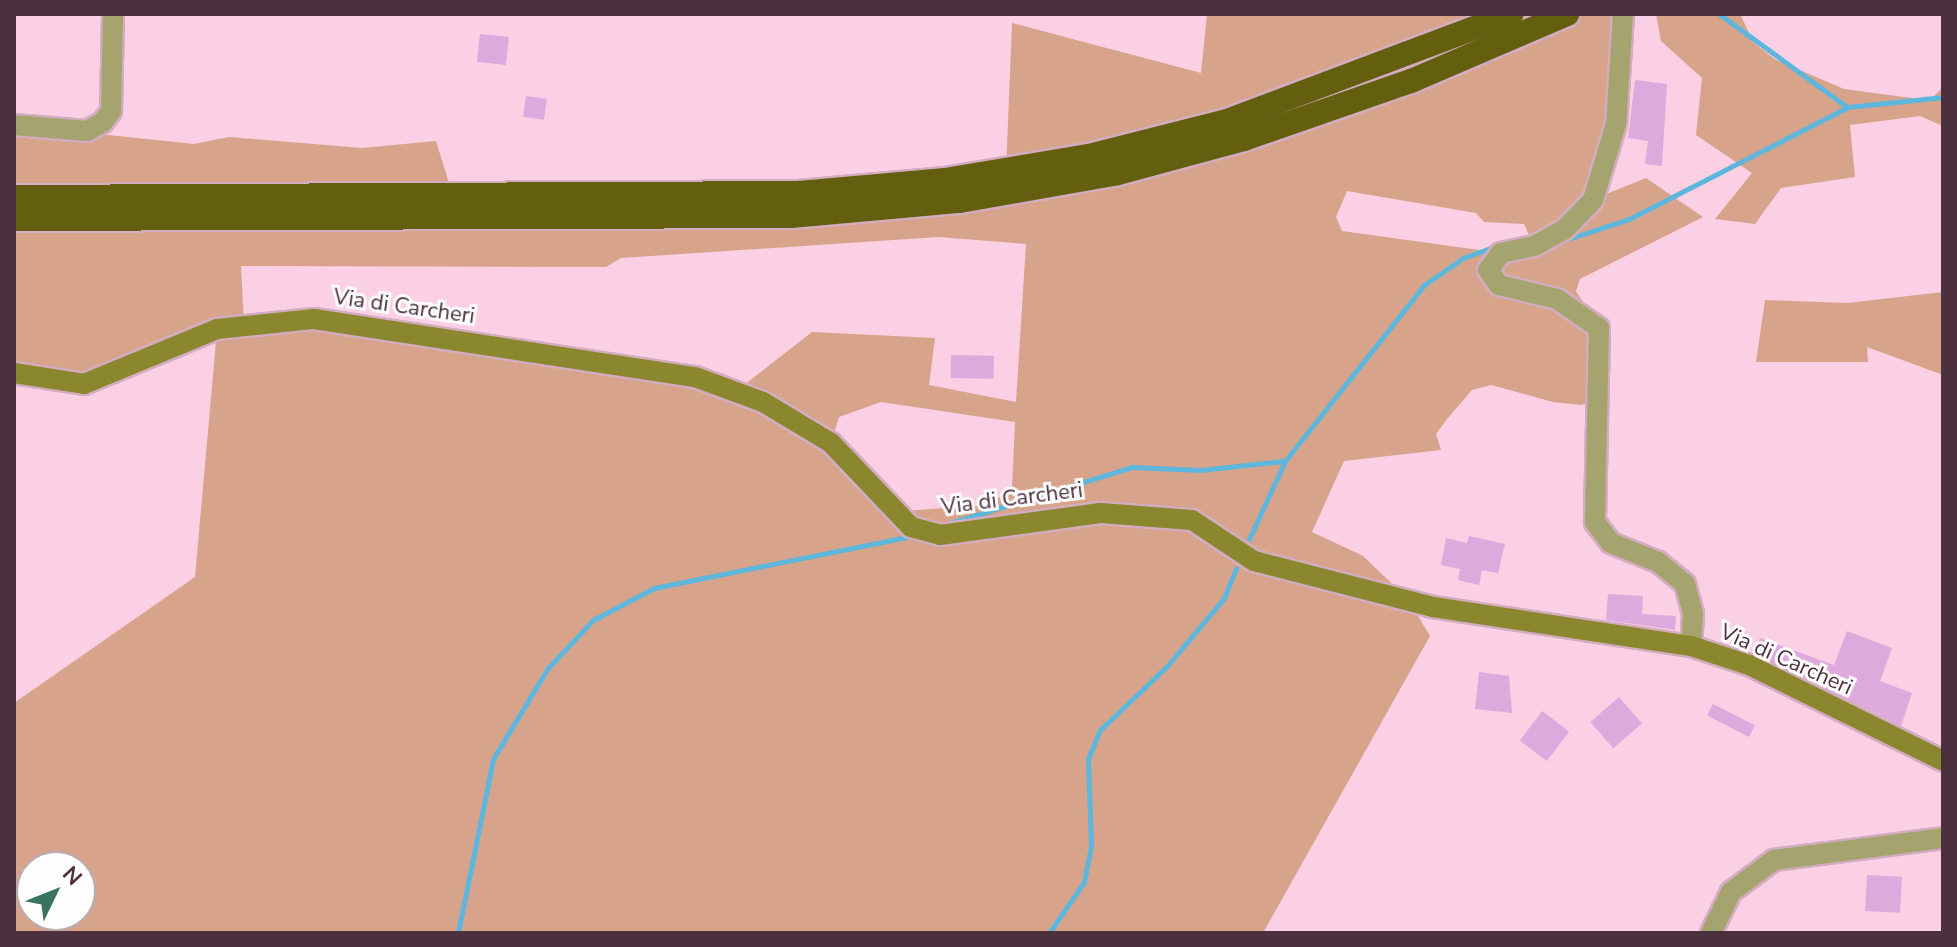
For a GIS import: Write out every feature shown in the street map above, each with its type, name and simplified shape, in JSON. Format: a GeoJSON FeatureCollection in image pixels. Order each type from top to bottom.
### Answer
{"type":"FeatureCollection","features":[{"type":"Feature","properties":{"kind":"highway"},"geometry":{"type":"LineString","coordinates":[[14,197],[799,193],[945,180],[1089,156],[1227,121],[1512,14]]}},
{"type":"Feature","properties":{"kind":"highway"},"geometry":{"type":"LineString","coordinates":[[14,219],[791,216],[960,201],[1118,173],[1244,139],[1411,81],[1567,14]]}},
{"type":"Feature","properties":{"kind":"street"},"geometry":{"type":"LineString","coordinates":[[14,125],[87,131],[103,122],[111,111],[113,14]]}},
{"type":"Feature","properties":{"kind":"street"},"geometry":{"type":"LineString","coordinates":[[1623,14],[1616,124],[1593,200],[1565,229],[1534,246],[1501,253],[1488,270],[1499,285],[1557,299],[1599,328],[1595,522],[1611,543],[1658,562],[1685,584],[1693,613],[1691,646]]}},
{"type":"Feature","properties":{"kind":"street","name":"Via di Carcheri"},"geometry":{"type":"LineString","coordinates":[[14,373],[84,384],[217,329],[266,320],[314,319],[595,358],[695,377],[763,402],[831,443],[889,512],[911,527],[940,535],[1101,513],[1171,515],[1192,520],[1254,561],[1433,607],[1691,646],[1749,665],[1943,761]]}},
{"type":"Feature","properties":{"kind":"street"},"geometry":{"type":"LineString","coordinates":[[1711,933],[1731,892],[1774,860],[1943,838]]}},
{"type":"Feature","properties":{"kind":"shaded area"},"geometry":{"type":"Polygon","coordinates":[[[1207,14],[1512,14],[1393,63],[1006,171],[1012,23],[1201,73],[1207,14]]]}},
{"type":"Feature","properties":{"kind":"shaded area"},"geometry":{"type":"Polygon","coordinates":[[[1567,14],[1623,14],[1594,199],[1646,178],[1703,217],[1580,279],[1576,291],[1599,328],[1600,398],[1581,405],[1553,402],[1491,385],[1472,390],[1447,419],[1436,434],[1441,450],[1344,461],[1312,532],[1363,556],[1407,598],[1430,636],[1263,933],[14,933],[14,703],[195,577],[217,330],[116,375],[14,373],[14,219],[1118,173],[1567,14]],[[1347,191],[1336,217],[1342,231],[1501,253],[1534,246],[1524,224],[1484,222],[1476,213],[1347,191]],[[938,237],[621,258],[606,267],[241,266],[244,324],[266,320],[735,392],[812,332],[935,338],[929,385],[1016,402],[1026,244],[938,237]],[[881,402],[839,417],[831,443],[889,512],[988,505],[1012,488],[1015,422],[881,402]]]}},
{"type":"Feature","properties":{"kind":"shaded area"},"geometry":{"type":"Polygon","coordinates":[[[1656,14],[1740,14],[1754,43],[1776,60],[1844,89],[1919,99],[1932,98],[1943,87],[1943,126],[1920,116],[1850,125],[1855,177],[1781,188],[1755,224],[1715,219],[1752,173],[1696,135],[1702,78],[1661,41],[1656,14]]]}},
{"type":"Feature","properties":{"kind":"shaded area"},"geometry":{"type":"Polygon","coordinates":[[[14,125],[194,144],[229,137],[362,148],[436,141],[453,196],[14,197],[14,125]]]}},
{"type":"Feature","properties":{"kind":"shaded area"},"geometry":{"type":"Polygon","coordinates":[[[1943,292],[1943,375],[1867,347],[1868,362],[1756,362],[1765,300],[1847,303],[1943,292]]]}},
{"type":"Feature","properties":{"kind":"building"},"geometry":{"type":"Polygon","coordinates":[[[480,34],[509,37],[506,65],[477,62],[480,34]]]}},
{"type":"Feature","properties":{"kind":"building"},"geometry":{"type":"Polygon","coordinates":[[[1635,80],[1667,84],[1662,166],[1645,164],[1648,141],[1628,138],[1635,80]]]}},
{"type":"Feature","properties":{"kind":"building"},"geometry":{"type":"Polygon","coordinates":[[[526,96],[547,99],[544,120],[523,117],[526,96]]]}},
{"type":"Feature","properties":{"kind":"building"},"geometry":{"type":"Polygon","coordinates":[[[951,355],[994,356],[994,379],[951,378],[951,355]]]}},
{"type":"Feature","properties":{"kind":"building"},"geometry":{"type":"Polygon","coordinates":[[[1469,536],[1505,544],[1498,573],[1482,570],[1479,585],[1458,580],[1460,569],[1441,565],[1446,538],[1467,543],[1469,536]]]}},
{"type":"Feature","properties":{"kind":"building"},"geometry":{"type":"Polygon","coordinates":[[[1608,594],[1643,596],[1642,614],[1676,616],[1675,630],[1606,620],[1608,594]]]}},
{"type":"Feature","properties":{"kind":"building"},"geometry":{"type":"Polygon","coordinates":[[[1847,631],[1892,648],[1880,681],[1912,693],[1901,726],[1754,653],[1760,638],[1834,665],[1847,631]]]}},
{"type":"Feature","properties":{"kind":"building"},"geometry":{"type":"Polygon","coordinates":[[[1479,672],[1509,676],[1512,713],[1475,709],[1479,672]]]}},
{"type":"Feature","properties":{"kind":"building"},"geometry":{"type":"Polygon","coordinates":[[[1619,697],[1642,723],[1613,748],[1590,722],[1619,697]]]}},
{"type":"Feature","properties":{"kind":"building"},"geometry":{"type":"Polygon","coordinates":[[[1713,704],[1755,725],[1749,737],[1707,716],[1713,704]]]}},
{"type":"Feature","properties":{"kind":"building"},"geometry":{"type":"Polygon","coordinates":[[[1542,711],[1569,731],[1547,761],[1520,741],[1542,711]]]}},
{"type":"Feature","properties":{"kind":"building"},"geometry":{"type":"Polygon","coordinates":[[[1867,875],[1902,877],[1900,913],[1865,911],[1867,875]]]}},
{"type":"Feature","properties":{"kind":"waterway"},"geometry":{"type":"LineString","coordinates":[[1719,14],[1847,107]]}},
{"type":"Feature","properties":{"kind":"waterway"},"geometry":{"type":"LineString","coordinates":[[1556,243],[1629,219],[1848,107],[1943,97]]}},
{"type":"Feature","properties":{"kind":"waterway"},"geometry":{"type":"LineString","coordinates":[[1249,539],[1285,461],[1424,285],[1463,258],[1498,245]]}},
{"type":"Feature","properties":{"kind":"waterway"},"geometry":{"type":"LineString","coordinates":[[950,523],[1132,467],[1200,470],[1284,461]]}},
{"type":"Feature","properties":{"kind":"waterway"},"geometry":{"type":"LineString","coordinates":[[458,933],[493,759],[548,668],[593,620],[654,588],[907,537]]}},
{"type":"Feature","properties":{"kind":"waterway"},"geometry":{"type":"LineString","coordinates":[[1049,933],[1084,882],[1091,846],[1088,759],[1100,730],[1167,666],[1224,598],[1236,568]]}}]}
